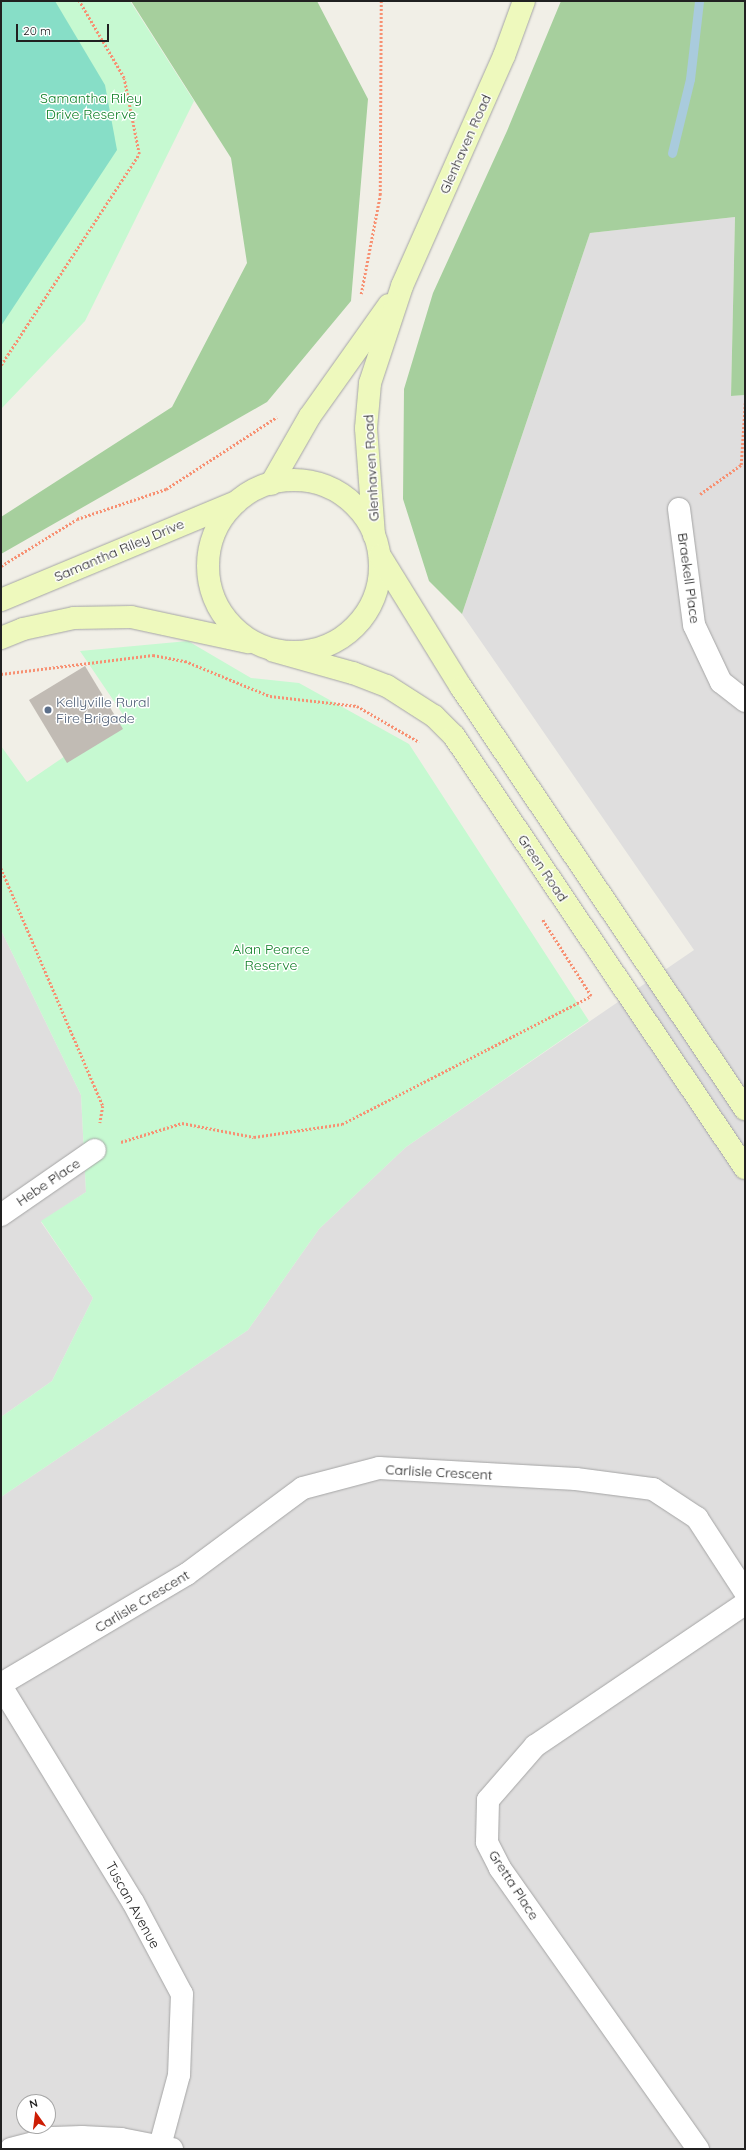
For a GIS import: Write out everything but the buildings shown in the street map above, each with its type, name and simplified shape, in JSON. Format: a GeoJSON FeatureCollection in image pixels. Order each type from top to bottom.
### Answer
{"type":"FeatureCollection","features":[{"type":"Feature","properties":{"kind":"main road","name":"Glenhaven Road"},"geometry":{"type":"LineString","coordinates":[[374,535],[366,428],[370,384],[402,286],[504,56],[524,1]]}},
{"type":"Feature","properties":{"kind":"main road","name":"Glenhaven Road"},"geometry":{"type":"LineString","coordinates":[[271,484],[310,416],[402,286]]}},
{"type":"Feature","properties":{"kind":"main road"},"geometry":{"type":"LineString","coordinates":[[264,647],[234,630],[219,610],[208,575],[213,537],[224,516],[238,501],[253,491],[271,484],[302,481],[333,489],[358,508],[374,535],[380,556],[461,687],[745,1109]]}},
{"type":"Feature","properties":{"kind":"main road","name":"Samantha Riley Drive"},"geometry":{"type":"LineString","coordinates":[[1,600],[238,501]]}},
{"type":"Feature","properties":{"kind":"main road"},"geometry":{"type":"LineString","coordinates":[[1,638],[24,629],[74,618],[131,617],[264,647],[301,653],[327,646],[350,633],[367,613],[379,586],[380,556]]}},
{"type":"Feature","properties":{"kind":"main road","name":"Green Road"},"geometry":{"type":"LineString","coordinates":[[264,647],[353,673],[387,686],[434,716],[454,736],[745,1168]]}},
{"type":"Feature","properties":{"kind":"street","name":"Braekell Place"},"geometry":{"type":"LineString","coordinates":[[679,509],[694,625],[721,682],[745,701]]}},
{"type":"Feature","properties":{"kind":"street","name":"Hebe Place"},"geometry":{"type":"LineString","coordinates":[[1,1215],[95,1150]]}},
{"type":"Feature","properties":{"kind":"street","name":"Carlisle Crescent"},"geometry":{"type":"LineString","coordinates":[[1,1685],[187,1574],[303,1488],[379,1468],[576,1479],[653,1489],[696,1518],[745,1592]]}},
{"type":"Feature","properties":{"kind":"street","name":"Gretta Place"},"geometry":{"type":"LineString","coordinates":[[698,2149],[500,1868],[486,1842],[488,1800],[535,1746],[745,1604]]}},
{"type":"Feature","properties":{"kind":"street","name":"Tuscan Avenue"},"geometry":{"type":"LineString","coordinates":[[1,1685],[129,1895],[182,1994],[179,2075],[166,2147]]}},
{"type":"Feature","properties":{"kind":"street"},"geometry":{"type":"LineString","coordinates":[[11,2149],[53,2138],[82,2137],[166,2147]]}},
{"type":"Feature","properties":{"kind":"path"},"geometry":{"type":"LineString","coordinates":[[1,365],[139,154],[124,78],[79,1]]}},
{"type":"Feature","properties":{"kind":"path"},"geometry":{"type":"LineString","coordinates":[[360,295],[380,195],[381,1]]}},
{"type":"Feature","properties":{"kind":"path"},"geometry":{"type":"LineString","coordinates":[[679,509],[741,465],[745,403]]}},
{"type":"Feature","properties":{"kind":"path"},"geometry":{"type":"LineString","coordinates":[[1,566],[77,519],[166,489],[282,414]]}},
{"type":"Feature","properties":{"kind":"path"},"geometry":{"type":"LineString","coordinates":[[1,674],[153,655],[185,661],[270,696],[357,706],[420,743]]}},
{"type":"Feature","properties":{"kind":"path"},"geometry":{"type":"LineString","coordinates":[[1,868],[102,1106],[95,1150],[182,1123],[254,1137],[342,1124],[591,996],[540,916]]}},
{"type":"Feature","properties":{"kind":"shaded area"},"geometry":{"type":"Polygon","coordinates":[[[735,217],[731,396],[745,395],[745,2149],[1,2149],[1,1497],[248,1330],[319,1229],[406,1147],[694,950],[462,614],[590,233],[735,217]]]}},
{"type":"Feature","properties":{"kind":"shaded area"},"geometry":{"type":"Polygon","coordinates":[[[1,930],[81,1095],[86,1192],[41,1222],[93,1298],[52,1381],[1,1417],[1,930]]]}},
{"type":"Feature","properties":{"kind":"green space","name":"Samantha Riley Drive Reserve"},"geometry":{"type":"Polygon","coordinates":[[[1,1],[130,1],[194,101],[85,321],[1,409],[1,1]]]}},
{"type":"Feature","properties":{"kind":"green space"},"geometry":{"type":"Polygon","coordinates":[[[1,1],[55,1],[105,85],[117,150],[1,326],[1,1]]]}},
{"type":"Feature","properties":{"kind":"green space"},"geometry":{"type":"Polygon","coordinates":[[[131,1],[317,1],[368,99],[351,301],[267,402],[1,554],[1,517],[172,407],[247,263],[231,158],[131,1]]]}},
{"type":"Feature","properties":{"kind":"green space"},"geometry":{"type":"Polygon","coordinates":[[[561,1],[745,1],[745,395],[731,396],[735,217],[590,233],[462,614],[429,581],[403,499],[404,389],[433,293],[507,131],[561,1]]]}},
{"type":"Feature","properties":{"kind":"green space","name":"Alan Pearce Reserve"},"geometry":{"type":"Polygon","coordinates":[[[188,641],[251,678],[299,683],[409,744],[589,1021],[406,1147],[319,1229],[248,1330],[1,1497],[1,1417],[52,1381],[93,1298],[41,1221],[86,1192],[81,1095],[1,930],[1,746],[27,782],[124,716],[80,651],[188,641]]]}},
{"type":"Feature","properties":{"kind":"waterway"},"geometry":{"type":"LineString","coordinates":[[672,153],[690,79],[699,1]]}},
{"type":"Feature","properties":{"kind":"place","name":"Kellyville Rural Fire Brigade"},"geometry":{"type":"Point","coordinates":[48,710]}}]}
